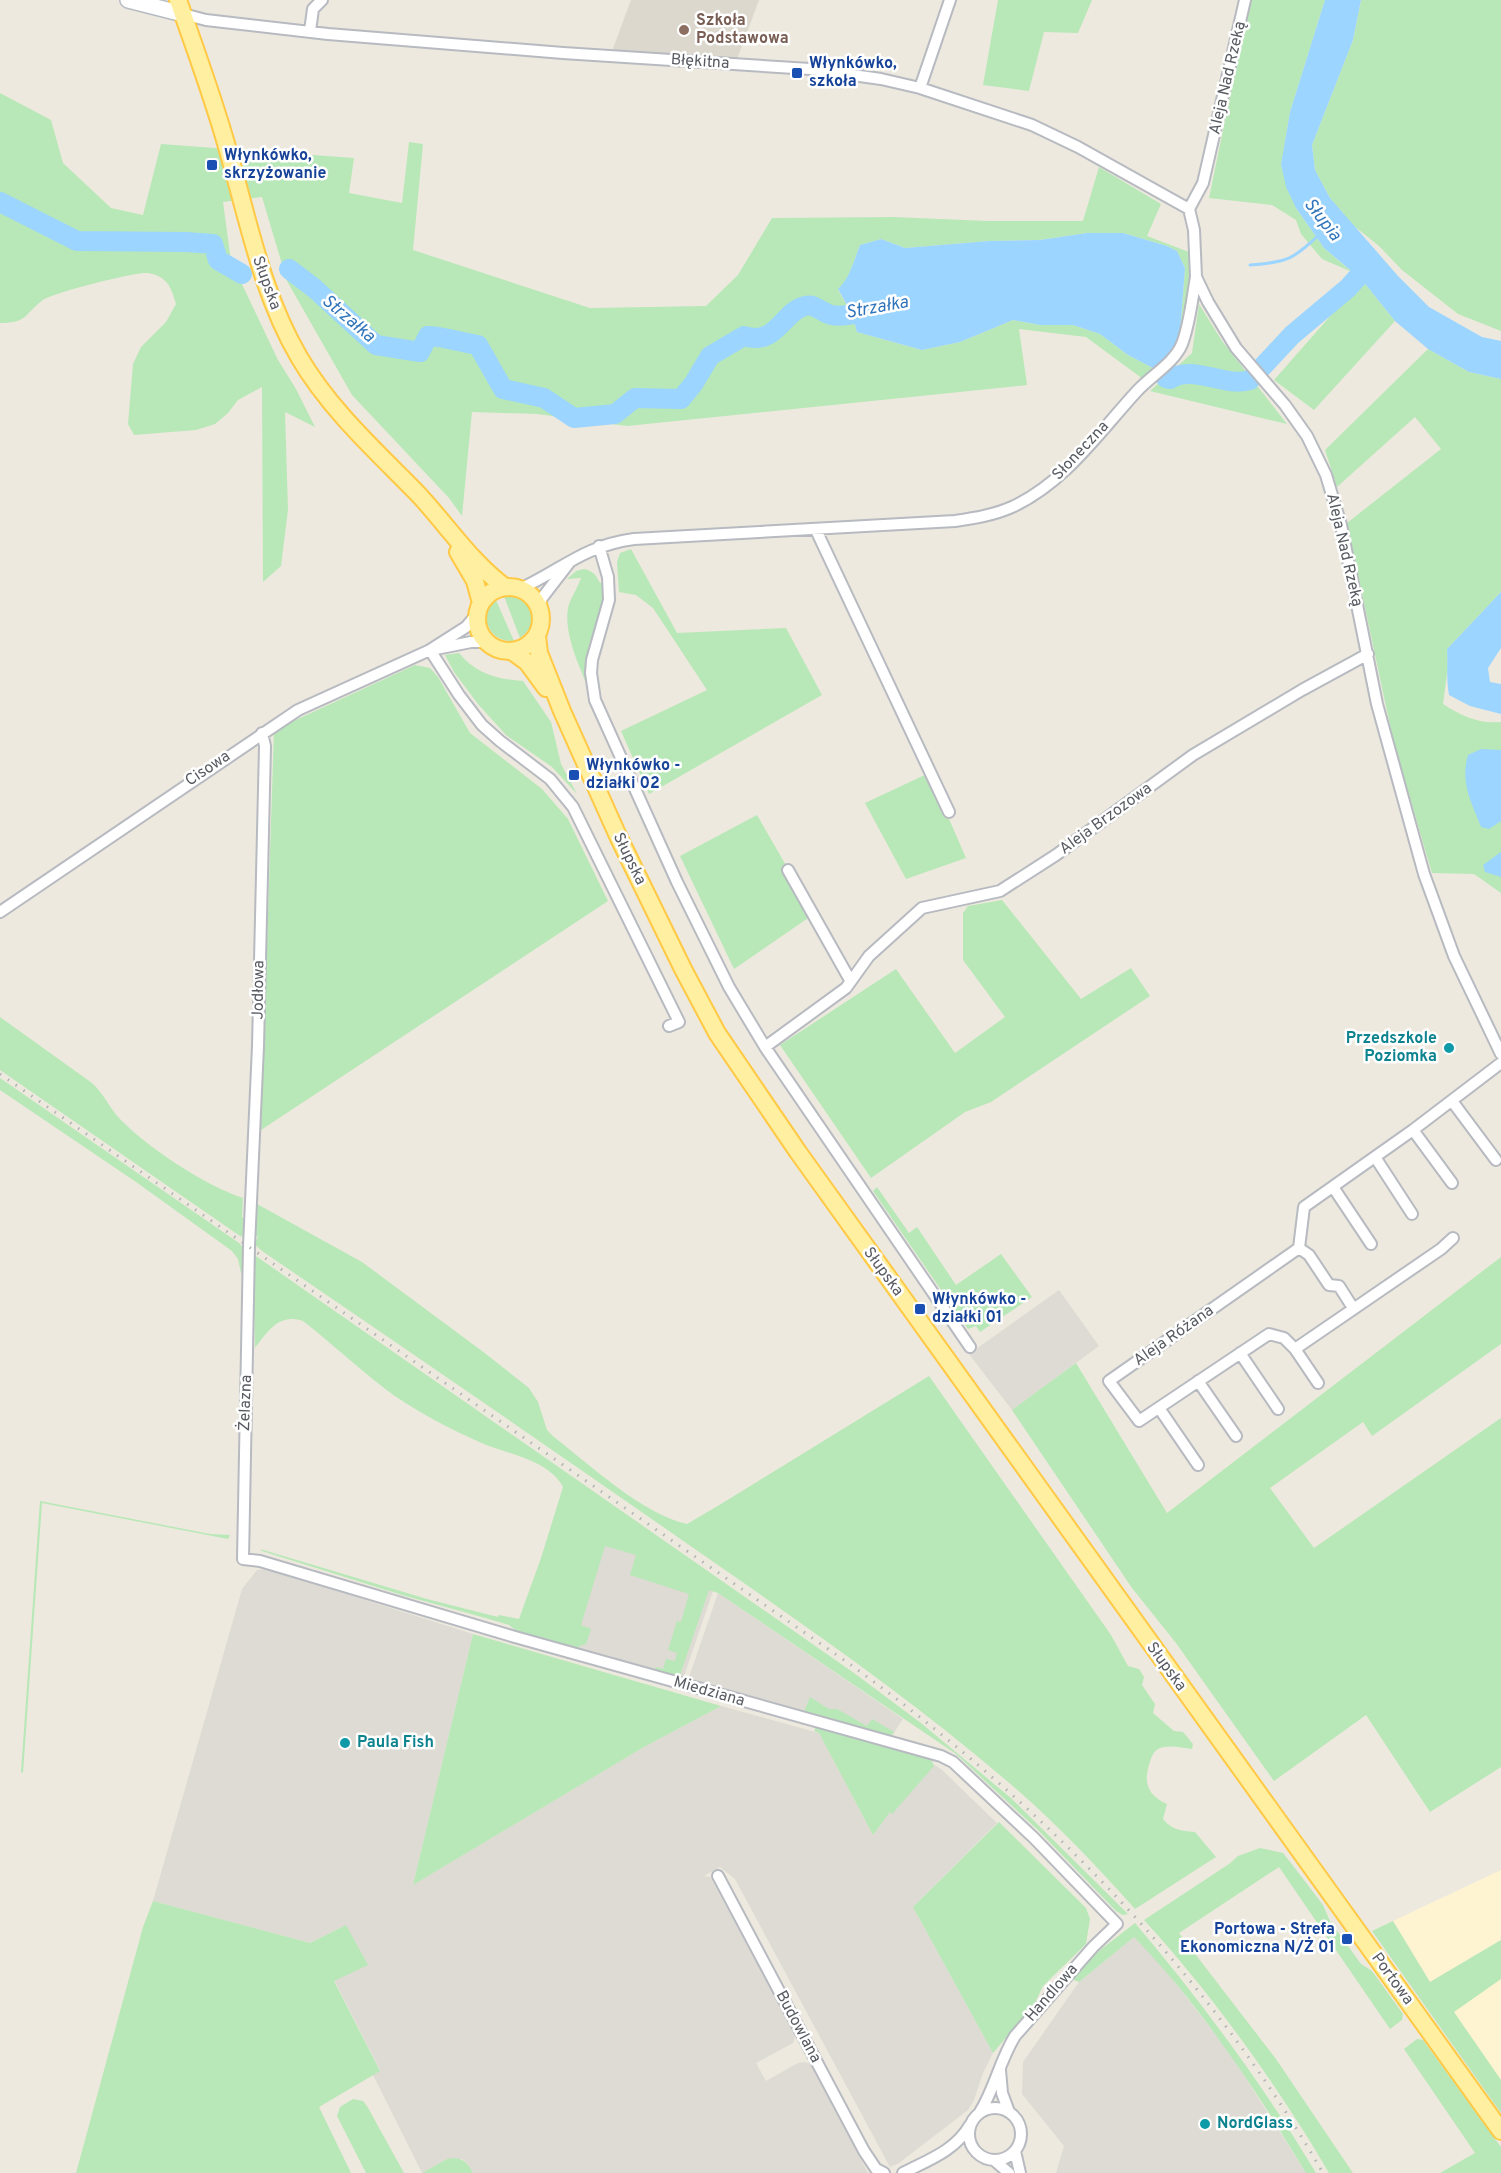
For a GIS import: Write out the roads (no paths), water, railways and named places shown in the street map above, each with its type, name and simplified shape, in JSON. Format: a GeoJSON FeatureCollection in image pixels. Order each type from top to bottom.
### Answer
{"type":"FeatureCollection","features":[{"type":"Feature","properties":{"kind":"main road","name":"Słupska"},"geometry":{"type":"LineString","coordinates":[[181,7],[227,145],[262,276],[274,308],[290,340],[318,386],[357,433],[440,520],[486,573],[512,588]]}},
{"type":"Feature","properties":{"kind":"main road","name":"Słupska"},"geometry":{"type":"LineString","coordinates":[[440,520],[475,580],[479,609]]}},
{"type":"Feature","properties":{"kind":"main road"},"geometry":{"type":"LineString","coordinates":[[512,588],[532,595],[539,606],[541,623],[537,636],[531,644],[513,651],[497,649],[486,642],[478,630],[479,609],[492,591],[512,588]]}},
{"type":"Feature","properties":{"kind":"main road","name":"Słupska"},"geometry":{"type":"LineString","coordinates":[[537,636],[539,653],[562,711],[618,836],[682,969],[717,1033],[811,1171],[1261,1798]]}},
{"type":"Feature","properties":{"kind":"main road","name":"Słupska"},"geometry":{"type":"LineString","coordinates":[[513,651],[531,666],[562,711]]}},
{"type":"Feature","properties":{"kind":"main road","name":"Portowa"},"geometry":{"type":"LineString","coordinates":[[1261,1798],[1501,2131]]}},
{"type":"Feature","properties":{"kind":"street"},"geometry":{"type":"LineString","coordinates":[[128,0],[181,7]]}},
{"type":"Feature","properties":{"kind":"street"},"geometry":{"type":"LineString","coordinates":[[310,32],[313,9],[322,0]]}},
{"type":"Feature","properties":{"kind":"street"},"geometry":{"type":"LineString","coordinates":[[920,88],[950,0]]}},
{"type":"Feature","properties":{"kind":"street","name":"Aleja Nad Rzeką"},"geometry":{"type":"LineString","coordinates":[[1245,0],[1203,183],[1189,209],[1194,230],[1196,277],[1221,326],[1307,436],[1326,475],[1341,525],[1377,704],[1424,874],[1454,956],[1501,1054]]}},
{"type":"Feature","properties":{"kind":"street","name":"Błękitna"},"geometry":{"type":"LineString","coordinates":[[181,7],[206,20],[310,32],[563,53],[810,69],[881,79],[920,88],[1032,125],[1078,147],[1189,209]]}},
{"type":"Feature","properties":{"kind":"street","name":"Słoneczna"},"geometry":{"type":"LineString","coordinates":[[512,588],[599,546],[634,539],[955,521],[985,517],[1013,507],[1049,485],[1142,387],[1173,358],[1182,345],[1196,277]]}},
{"type":"Feature","properties":{"kind":"street"},"geometry":{"type":"LineString","coordinates":[[816,530],[950,812]]}},
{"type":"Feature","properties":{"kind":"street"},"geometry":{"type":"LineString","coordinates":[[599,546],[608,577],[609,600],[592,660],[592,685],[599,712],[717,965],[765,1047],[970,1347]]}},
{"type":"Feature","properties":{"kind":"street","name":"Słoneczna"},"geometry":{"type":"LineString","coordinates":[[539,606],[546,591],[572,558]]}},
{"type":"Feature","properties":{"kind":"street","name":"Cisowa"},"geometry":{"type":"LineString","coordinates":[[0,912],[298,710],[430,650],[465,627],[479,609]]}},
{"type":"Feature","properties":{"kind":"street","name":"Cisowa"},"geometry":{"type":"LineString","coordinates":[[430,650],[471,642],[486,642]]}},
{"type":"Feature","properties":{"kind":"street"},"geometry":{"type":"LineString","coordinates":[[430,650],[459,695],[482,725],[550,779],[573,807],[679,1022],[669,1026]]}},
{"type":"Feature","properties":{"kind":"street","name":"Aleja Brzozowa"},"geometry":{"type":"LineString","coordinates":[[765,1047],[836,997],[846,988],[869,956],[922,908],[1000,891],[1056,855],[1193,755],[1302,690],[1368,654]]}},
{"type":"Feature","properties":{"kind":"street","name":"Jodłowa"},"geometry":{"type":"LineString","coordinates":[[249,1246],[258,1046],[265,746],[262,733]]}},
{"type":"Feature","properties":{"kind":"street"},"geometry":{"type":"LineString","coordinates":[[788,870],[850,980]]}},
{"type":"Feature","properties":{"kind":"street"},"geometry":{"type":"LineString","coordinates":[[1353,1308],[1339,1286],[1329,1285],[1309,1255],[1299,1248],[1304,1207],[1413,1130],[1501,1063]]}},
{"type":"Feature","properties":{"kind":"street"},"geometry":{"type":"LineString","coordinates":[[1452,1101],[1496,1160]]}},
{"type":"Feature","properties":{"kind":"street"},"geometry":{"type":"LineString","coordinates":[[1413,1130],[1452,1183]]}},
{"type":"Feature","properties":{"kind":"street"},"geometry":{"type":"LineString","coordinates":[[1375,1157],[1412,1214]]}},
{"type":"Feature","properties":{"kind":"street"},"geometry":{"type":"LineString","coordinates":[[1333,1187],[1371,1244]]}},
{"type":"Feature","properties":{"kind":"street"},"geometry":{"type":"LineString","coordinates":[[1294,1349],[1397,1280],[1453,1238]]}},
{"type":"Feature","properties":{"kind":"street","name":"Żelazna"},"geometry":{"type":"LineString","coordinates":[[243,1559],[249,1246]]}},
{"type":"Feature","properties":{"kind":"street","name":"Aleja Różana"},"geometry":{"type":"LineString","coordinates":[[1299,1248],[1109,1381],[1139,1421],[1269,1334],[1284,1338],[1318,1383]]}},
{"type":"Feature","properties":{"kind":"street"},"geometry":{"type":"LineString","coordinates":[[1240,1353],[1278,1409]]}},
{"type":"Feature","properties":{"kind":"street"},"geometry":{"type":"LineString","coordinates":[[1198,1381],[1236,1436]]}},
{"type":"Feature","properties":{"kind":"street"},"geometry":{"type":"LineString","coordinates":[[1158,1408],[1198,1465]]}},
{"type":"Feature","properties":{"kind":"street","name":"Miedziana"},"geometry":{"type":"LineString","coordinates":[[243,1559],[260,1561],[526,1641],[947,1759],[953,1762],[1034,1838],[1117,1924]]}},
{"type":"Feature","properties":{"kind":"street","name":"Budowlana"},"geometry":{"type":"LineString","coordinates":[[718,1876],[864,2151],[876,2169],[884,2173]]}},
{"type":"Feature","properties":{"kind":"street","name":"Handlowa"},"geometry":{"type":"LineString","coordinates":[[946,2151],[958,2141],[988,2100],[1005,2053],[1015,2036],[1093,1947],[1117,1924]]}},
{"type":"Feature","properties":{"kind":"street"},"geometry":{"type":"LineString","coordinates":[[903,2173],[946,2151],[965,2150],[977,2153],[988,2160],[995,2160],[1006,2158],[1015,2151],[1021,2138],[1021,2130],[1019,2123],[1009,2112],[1002,2093],[1000,2070]]}},
{"type":"Feature","properties":{"kind":"street"},"geometry":{"type":"LineString","coordinates":[[980,2112],[994,2108],[1009,2112]]}},
{"type":"Feature","properties":{"kind":"street"},"geometry":{"type":"LineString","coordinates":[[971,2124],[969,2139],[977,2153]]}},
{"type":"Feature","properties":{"kind":"street"},"geometry":{"type":"LineString","coordinates":[[1015,2151],[1020,2173]]}},
{"type":"Feature","properties":{"kind":"street"},"geometry":{"type":"LineString","coordinates":[[995,2160],[1009,2173]]}},
{"type":"Feature","properties":{"kind":"water","name":"Słupia"},"geometry":{"type":"Polygon","coordinates":[[[1325,0],[1361,0],[1353,40],[1312,145],[1315,170],[1330,198],[1398,276],[1429,307],[1482,337],[1501,341],[1501,379],[1469,372],[1428,349],[1395,321],[1362,280],[1324,248],[1296,208],[1286,187],[1281,164],[1290,112],[1325,0]]]}},
{"type":"Feature","properties":{"kind":"water"},"geometry":{"type":"Polygon","coordinates":[[[1087,233],[1123,233],[1177,251],[1185,268],[1180,332],[1173,351],[1153,368],[1128,355],[1100,334],[1073,325],[1040,325],[1013,320],[960,342],[922,350],[857,332],[852,314],[838,289],[849,274],[860,245],[881,239],[905,248],[989,241],[1040,240],[1087,233]]]}},
{"type":"Feature","properties":{"kind":"water"},"geometry":{"type":"Polygon","coordinates":[[[1501,592],[1501,648],[1488,668],[1490,682],[1501,684],[1501,714],[1470,706],[1449,695],[1447,649],[1501,592]]]}},
{"type":"Feature","properties":{"kind":"water"},"geometry":{"type":"Polygon","coordinates":[[[1481,749],[1501,750],[1501,821],[1489,829],[1481,827],[1470,800],[1465,774],[1468,755],[1481,749]]]}},
{"type":"Feature","properties":{"kind":"water"},"geometry":{"type":"Polygon","coordinates":[[[1501,852],[1501,877],[1485,872],[1483,865],[1501,852]]]}},
{"type":"Feature","properties":{"kind":"waterway","name":"Strzałka"},"geometry":{"type":"LineString","coordinates":[[0,202],[77,241],[213,244],[218,260],[242,274]]}},
{"type":"Feature","properties":{"kind":"waterway","name":"Słupia"},"geometry":{"type":"LineString","coordinates":[[1250,265],[1273,263],[1289,258],[1320,234]]}},
{"type":"Feature","properties":{"kind":"waterway","name":"Strzałka"},"geometry":{"type":"LineString","coordinates":[[1166,378],[1189,374],[1240,382],[1250,380],[1292,335],[1348,288],[1366,268]]}},
{"type":"Feature","properties":{"kind":"waterway","name":"Strzałka"},"geometry":{"type":"LineString","coordinates":[[289,269],[314,288],[376,345],[420,352],[428,336],[478,345],[503,389],[544,398],[574,418],[615,414],[635,398],[681,399],[694,383],[710,356],[744,336],[755,338],[772,333],[797,309],[805,306],[809,305],[837,316],[878,307]]}},
{"type":"Feature","properties":{"kind":"railway"},"geometry":{"type":"LineString","coordinates":[[0,1074],[844,1660],[915,1713],[983,1769],[1048,1828],[1111,1891],[1170,1957],[1225,2026],[1276,2098],[1323,2173]]}},
{"type":"Feature","properties":{"kind":"place","name":"Szkoła Podstawowa"},"geometry":{"type":"Point","coordinates":[684,30]}},
{"type":"Feature","properties":{"kind":"place","name":"Włynkówko, szkoła"},"geometry":{"type":"Point","coordinates":[797,73]}},
{"type":"Feature","properties":{"kind":"place","name":"Włynkówko, skrzyżowanie"},"geometry":{"type":"Point","coordinates":[212,165]}},
{"type":"Feature","properties":{"kind":"place","name":"Włynkówko - działki 02"},"geometry":{"type":"Point","coordinates":[574,775]}},
{"type":"Feature","properties":{"kind":"place","name":"Przedszkole Poziomka"},"geometry":{"type":"Point","coordinates":[1449,1048]}},
{"type":"Feature","properties":{"kind":"place","name":"Włynkówko - działki 01"},"geometry":{"type":"Point","coordinates":[920,1309]}},
{"type":"Feature","properties":{"kind":"place","name":"Paula Fish"},"geometry":{"type":"Point","coordinates":[345,1743]}},
{"type":"Feature","properties":{"kind":"place","name":"Portowa - Strefa Ekonomiczna N/Ż 01"},"geometry":{"type":"Point","coordinates":[1347,1939]}},
{"type":"Feature","properties":{"kind":"place","name":"NordGlass"},"geometry":{"type":"Point","coordinates":[1205,2124]}}]}
